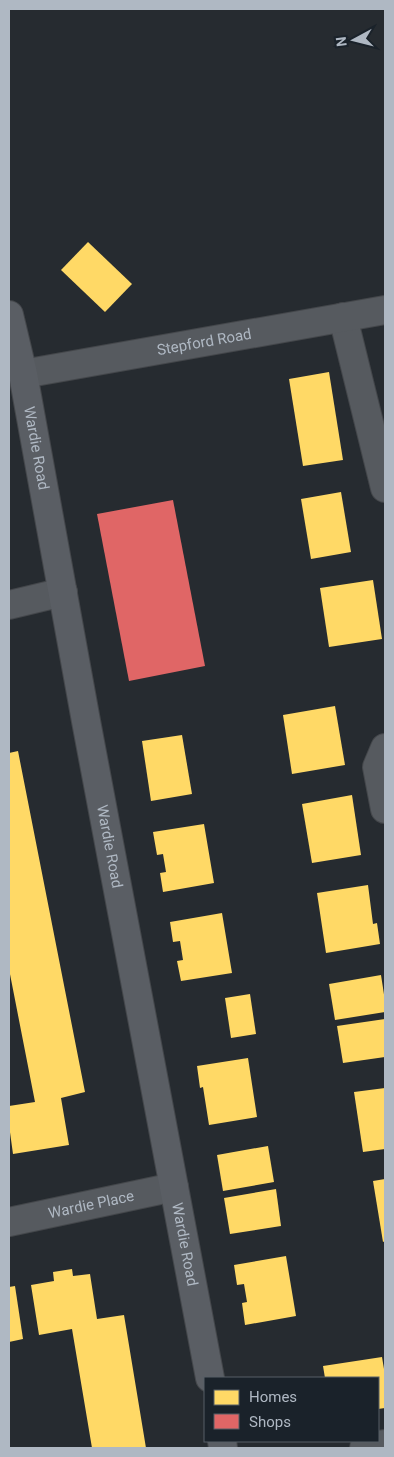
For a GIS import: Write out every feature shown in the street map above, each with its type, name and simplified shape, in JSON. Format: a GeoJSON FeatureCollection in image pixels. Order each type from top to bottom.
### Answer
{"type":"FeatureCollection","features":[{"type":"Feature","properties":{"kind":"street","name":"Stepford Road"},"geometry":{"type":"LineString","coordinates":[[23,374],[385,310]]}},
{"type":"Feature","properties":{"kind":"street","name":"Wardie Road"},"geometry":{"type":"LineString","coordinates":[[9,315],[23,374],[210,1377]]}},
{"type":"Feature","properties":{"kind":"street"},"geometry":{"type":"LineString","coordinates":[[343,317],[385,488]]}},
{"type":"Feature","properties":{"kind":"street"},"geometry":{"type":"LineString","coordinates":[[9,604],[63,592]]}},
{"type":"Feature","properties":{"kind":"street"},"geometry":{"type":"LineString","coordinates":[[385,748],[377,767],[385,809]]}},
{"type":"Feature","properties":{"kind":"street","name":"Wardie Place"},"geometry":{"type":"LineString","coordinates":[[9,1222],[174,1187]]}},
{"type":"Feature","properties":{"kind":"street"},"geometry":{"type":"LineString","coordinates":[[364,1448],[385,1444]]}},
{"type":"Feature","properties":{"kind":"building: Homes"},"geometry":{"type":"Polygon","coordinates":[[[88,242],[132,284],[105,312],[61,270],[88,242]]]}},
{"type":"Feature","properties":{"kind":"building: Homes"},"geometry":{"type":"Polygon","coordinates":[[[329,372],[343,460],[303,466],[289,379],[329,372]]]}},
{"type":"Feature","properties":{"kind":"building: Homes"},"geometry":{"type":"Polygon","coordinates":[[[341,492],[351,552],[311,559],[301,499],[341,492]]]}},
{"type":"Feature","properties":{"kind":"building: Homes"},"geometry":{"type":"Polygon","coordinates":[[[373,580],[382,639],[329,647],[320,588],[373,580]]]}},
{"type":"Feature","properties":{"kind":"building: Homes"},"geometry":{"type":"Polygon","coordinates":[[[335,706],[345,765],[292,774],[283,715],[335,706]]]}},
{"type":"Feature","properties":{"kind":"building: Homes"},"geometry":{"type":"Polygon","coordinates":[[[182,735],[192,794],[151,801],[142,741],[182,735]]]}},
{"type":"Feature","properties":{"kind":"building: Homes"},"geometry":{"type":"Polygon","coordinates":[[[18,751],[85,1092],[61,1098],[69,1145],[13,1154],[9,1125],[9,1106],[35,1102],[9,969],[9,753],[18,751]]]}},
{"type":"Feature","properties":{"kind":"building: Homes"},"geometry":{"type":"Polygon","coordinates":[[[352,795],[361,855],[312,863],[302,804],[352,795]]]}},
{"type":"Feature","properties":{"kind":"building: Homes"},"geometry":{"type":"Polygon","coordinates":[[[204,824],[214,883],[163,892],[160,873],[166,872],[163,854],[157,855],[153,832],[204,824]]]}},
{"type":"Feature","properties":{"kind":"building: Homes"},"geometry":{"type":"Polygon","coordinates":[[[368,885],[373,924],[377,923],[380,944],[326,953],[317,893],[368,885]]]}},
{"type":"Feature","properties":{"kind":"building: Homes"},"geometry":{"type":"Polygon","coordinates":[[[222,913],[232,973],[181,981],[177,961],[183,960],[180,941],[173,942],[170,922],[222,913]]]}},
{"type":"Feature","properties":{"kind":"building: Homes"},"geometry":{"type":"Polygon","coordinates":[[[381,975],[385,1012],[335,1020],[329,984],[381,975]]]}},
{"type":"Feature","properties":{"kind":"building: Homes"},"geometry":{"type":"Polygon","coordinates":[[[250,994],[256,1034],[231,1038],[225,998],[250,994]]]}},
{"type":"Feature","properties":{"kind":"building: Homes"},"geometry":{"type":"Polygon","coordinates":[[[385,1019],[385,1057],[343,1063],[337,1026],[385,1019]]]}},
{"type":"Feature","properties":{"kind":"building: Homes"},"geometry":{"type":"Polygon","coordinates":[[[248,1058],[257,1117],[209,1125],[203,1087],[200,1088],[197,1066],[248,1058]]]}},
{"type":"Feature","properties":{"kind":"building: Homes"},"geometry":{"type":"Polygon","coordinates":[[[385,1088],[385,1149],[363,1152],[354,1092],[385,1088]]]}},
{"type":"Feature","properties":{"kind":"building: Homes"},"geometry":{"type":"Polygon","coordinates":[[[268,1146],[274,1182],[223,1191],[217,1155],[268,1146]]]}},
{"type":"Feature","properties":{"kind":"building: Homes"},"geometry":{"type":"Polygon","coordinates":[[[385,1179],[385,1241],[383,1242],[373,1181],[385,1179]]]}},
{"type":"Feature","properties":{"kind":"building: Homes"},"geometry":{"type":"Polygon","coordinates":[[[276,1189],[281,1226],[230,1234],[224,1198],[276,1189]]]}},
{"type":"Feature","properties":{"kind":"building: Homes"},"geometry":{"type":"Polygon","coordinates":[[[286,1256],[296,1316],[245,1325],[242,1303],[247,1302],[244,1284],[237,1285],[234,1265],[286,1256]]]}},
{"type":"Feature","properties":{"kind":"building: Homes"},"geometry":{"type":"Polygon","coordinates":[[[72,1269],[73,1276],[90,1274],[97,1319],[124,1315],[146,1448],[92,1448],[72,1329],[39,1335],[31,1285],[54,1281],[53,1272],[72,1269]]]}},
{"type":"Feature","properties":{"kind":"building: Homes"},"geometry":{"type":"Polygon","coordinates":[[[15,1286],[23,1339],[9,1342],[9,1287],[15,1286]]]}},
{"type":"Feature","properties":{"kind":"building: Homes"},"geometry":{"type":"Polygon","coordinates":[[[382,1357],[385,1375],[385,1408],[379,1409],[379,1377],[325,1377],[323,1366],[382,1357]]]}},
{"type":"Feature","properties":{"kind":"building: Shops"},"geometry":{"type":"Polygon","coordinates":[[[173,500],[205,666],[129,681],[97,514],[173,500]]]}}]}
